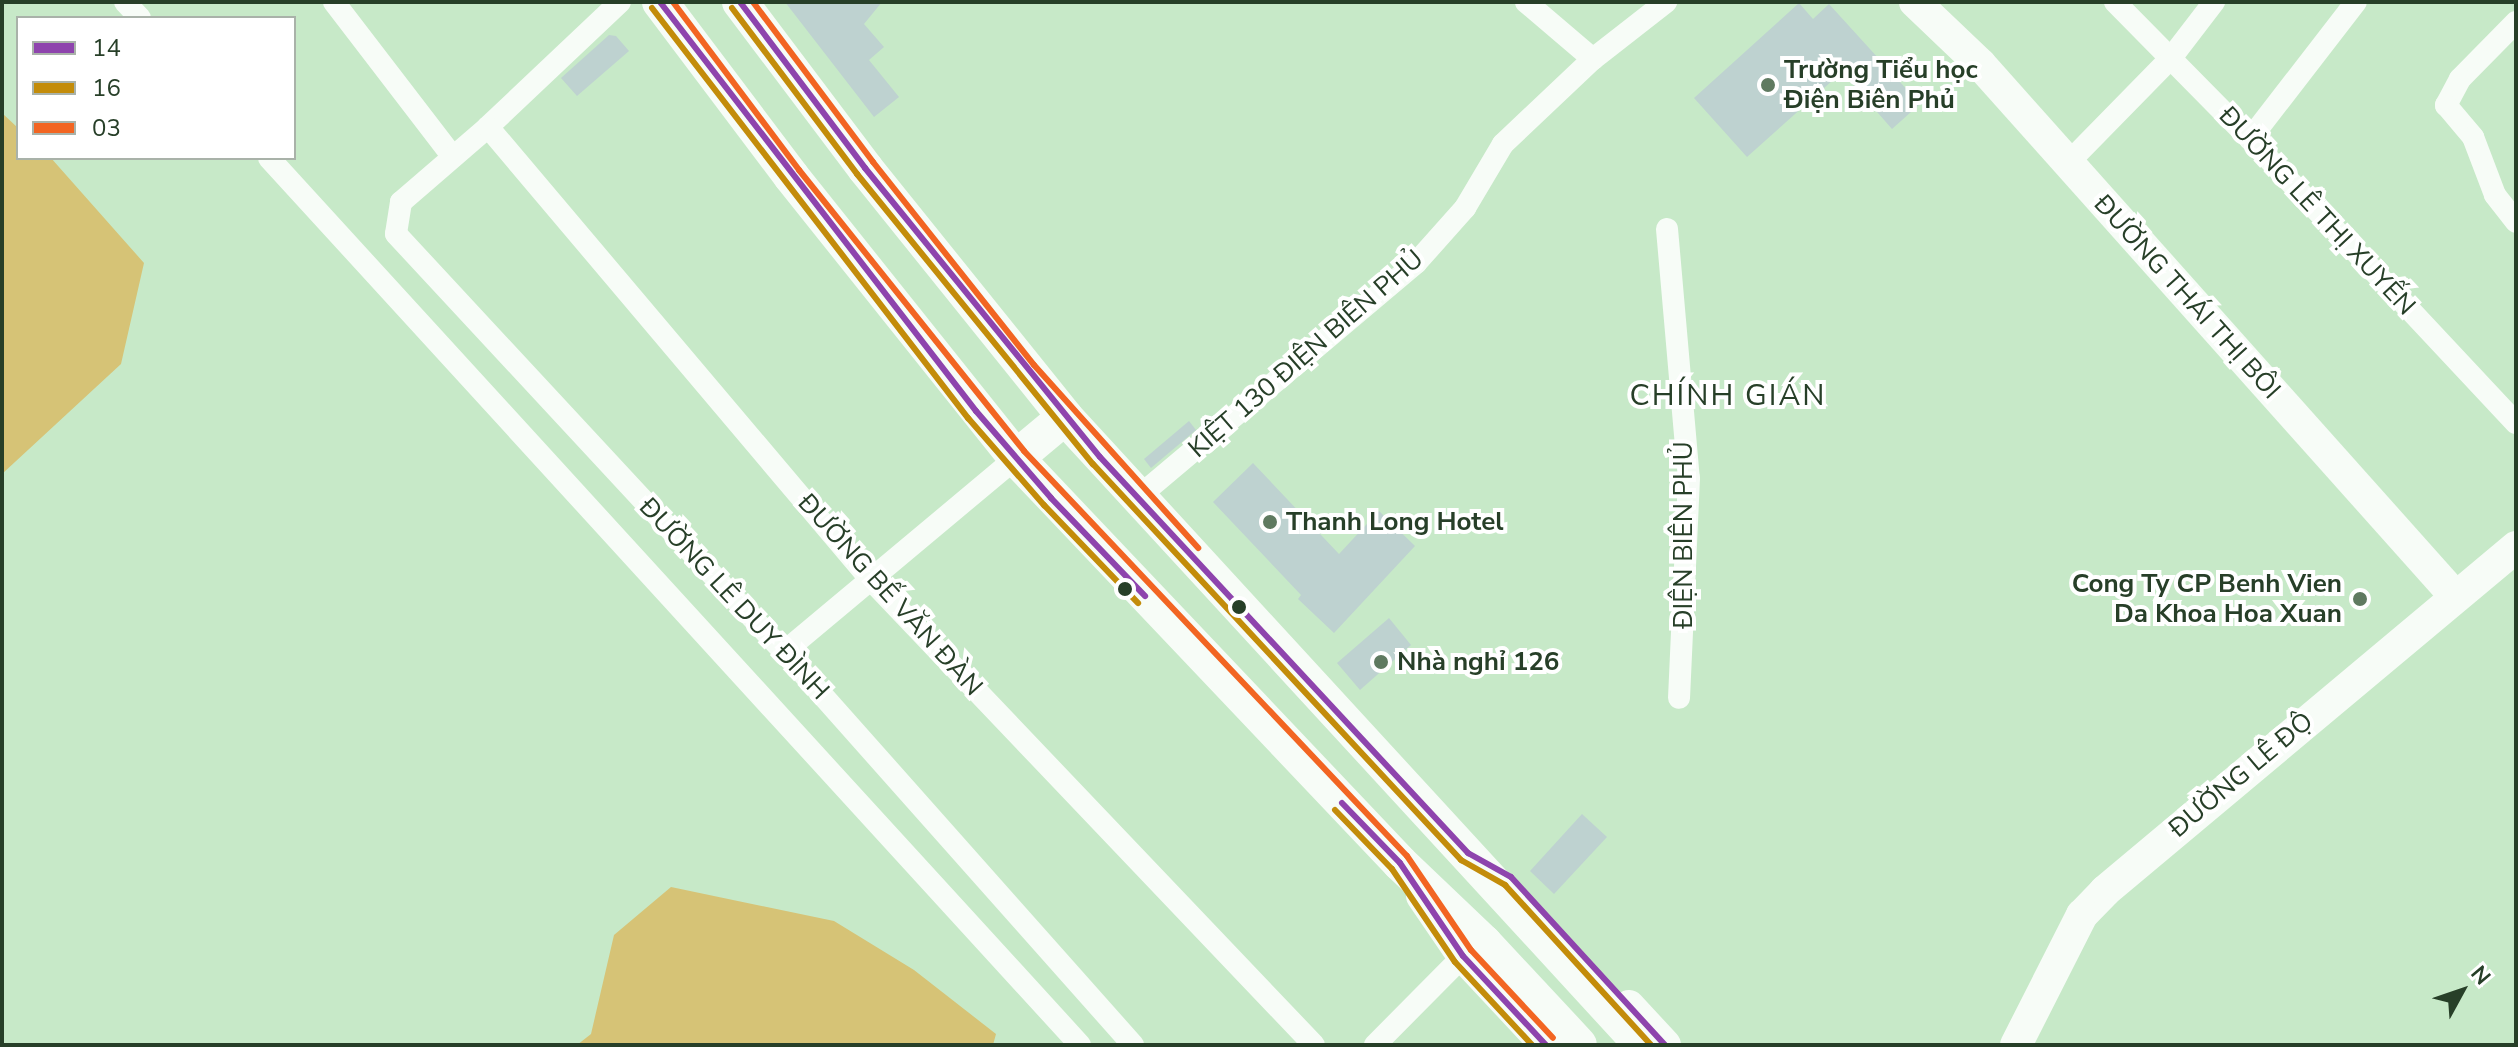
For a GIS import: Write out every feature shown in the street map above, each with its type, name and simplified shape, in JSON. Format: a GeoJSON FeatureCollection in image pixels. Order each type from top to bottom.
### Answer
{"type":"FeatureCollection","features":[{"type":"Feature","properties":{"kind":"main road"},"geometry":{"type":"LineString","coordinates":[[660,2],[791,176],[1016,458],[1400,863],[1484,943],[1579,1045]]}},
{"type":"Feature","properties":{"kind":"main road"},"geometry":{"type":"LineString","coordinates":[[745,4],[865,168],[1065,417],[1642,1045]]}},
{"type":"Feature","properties":{"kind":"main road"},"geometry":{"type":"LineString","coordinates":[[1016,458],[1065,417]]}},
{"type":"Feature","properties":{"kind":"main road"},"geometry":{"type":"LineString","coordinates":[[1468,853],[1498,922],[1611,1045]]}},
{"type":"Feature","properties":{"kind":"street"},"geometry":{"type":"LineString","coordinates":[[334,2],[453,157],[620,2]]}},
{"type":"Feature","properties":{"kind":"street"},"geometry":{"type":"LineString","coordinates":[[1526,2],[1593,59]]}},
{"type":"Feature","properties":{"kind":"street","name":"KIỆT 130 ĐIỆN BIÊN PHỦ"},"geometry":{"type":"LineString","coordinates":[[1137,498],[1416,263],[1465,208],[1503,144],[1593,59],[1666,2]]}},
{"type":"Feature","properties":{"kind":"street","name":"ĐƯỜNG THÁI THỊ BÔI"},"geometry":{"type":"LineString","coordinates":[[1915,2],[1980,64],[2455,596]]}},
{"type":"Feature","properties":{"kind":"street","name":"ĐƯỜNG LÊ THỊ XUYẾN"},"geometry":{"type":"LineString","coordinates":[[2115,2],[2250,139],[2516,423]]}},
{"type":"Feature","properties":{"kind":"street"},"geometry":{"type":"LineString","coordinates":[[2068,163],[2171,58],[2214,2]]}},
{"type":"Feature","properties":{"kind":"street"},"geometry":{"type":"LineString","coordinates":[[2250,139],[2356,2]]}},
{"type":"Feature","properties":{"kind":"street"},"geometry":{"type":"LineString","coordinates":[[2516,22],[2460,79],[2446,105],[2473,137],[2495,195],[2516,222]]}},
{"type":"Feature","properties":{"kind":"street","name":"ĐƯỜNG BẾ VĂN ĐÀN"},"geometry":{"type":"LineString","coordinates":[[488,127],[871,580],[1314,1045]]}},
{"type":"Feature","properties":{"kind":"street","name":"ĐƯỜNG LÊ DUY ĐÌNH"},"geometry":{"type":"LineString","coordinates":[[453,157],[401,202],[396,234],[784,652],[1133,1045]]}},
{"type":"Feature","properties":{"kind":"street"},"geometry":{"type":"LineString","coordinates":[[271,160],[1080,1045]]}},
{"type":"Feature","properties":{"kind":"street","name":"ĐIỆN BIÊN PHỦ"},"geometry":{"type":"LineString","coordinates":[[1667,229],[1689,478],[1679,698]]}},
{"type":"Feature","properties":{"kind":"street"},"geometry":{"type":"LineString","coordinates":[[784,652],[1016,458]]}},
{"type":"Feature","properties":{"kind":"street","name":"ĐƯỜNG LÊ ĐỘ"},"geometry":{"type":"LineString","coordinates":[[2016,1045],[2082,915],[2105,891],[2516,547]]}},
{"type":"Feature","properties":{"kind":"street"},"geometry":{"type":"LineString","coordinates":[[1468,853],[1511,877],[1665,1045]]}},
{"type":"Feature","properties":{"kind":"street"},"geometry":{"type":"LineString","coordinates":[[1400,863],[1463,956],[1546,1045]]}},
{"type":"Feature","properties":{"kind":"street"},"geometry":{"type":"LineString","coordinates":[[1375,1045],[1463,956]]}},
{"type":"Feature","properties":{"kind":"shaded area"},"geometry":{"type":"Polygon","coordinates":[[[2,113],[16,126],[16,160],[53,160],[144,263],[121,364],[2,474],[2,113]]]}},
{"type":"Feature","properties":{"kind":"shaded area"},"geometry":{"type":"Polygon","coordinates":[[[671,887],[834,921],[914,970],[996,1034],[993,1045],[577,1045],[591,1034],[614,935],[671,887]]]}},
{"type":"Feature","properties":{"kind":"building"},"geometry":{"type":"Polygon","coordinates":[[[785,2],[882,2],[864,24],[884,47],[869,60],[899,97],[874,117],[785,2]]]}},
{"type":"Feature","properties":{"kind":"building","name":"Trường Tiểu học Điện Biên Phủ"},"geometry":{"type":"Polygon","coordinates":[[[1799,3],[1813,19],[1829,4],[1920,104],[1892,129],[1842,72],[1747,157],[1694,98],[1799,3]]]}},
{"type":"Feature","properties":{"kind":"building"},"geometry":{"type":"Polygon","coordinates":[[[609,35],[616,36],[629,51],[577,96],[561,78],[609,35]]]}},
{"type":"Feature","properties":{"kind":"building"},"geometry":{"type":"Polygon","coordinates":[[[1189,421],[1196,430],[1151,468],[1144,459],[1189,421]]]}},
{"type":"Feature","properties":{"kind":"building"},"geometry":{"type":"Polygon","coordinates":[[[1253,463],[1339,554],[1379,511],[1415,546],[1334,633],[1298,599],[1301,595],[1213,502],[1253,463]]]}},
{"type":"Feature","properties":{"kind":"building"},"geometry":{"type":"Polygon","coordinates":[[[1389,618],[1411,645],[1360,690],[1337,663],[1389,618]]]}},
{"type":"Feature","properties":{"kind":"building"},"geometry":{"type":"Polygon","coordinates":[[[1582,814],[1607,837],[1554,894],[1530,871],[1582,814]]]}},
{"type":"Feature","properties":{"kind":"transit line","name":"14"},"geometry":{"type":"LineString","coordinates":[[660,2],[976,411],[1051,498],[1145,596]]}},
{"type":"Feature","properties":{"kind":"transit line","name":"03"},"geometry":{"type":"LineString","coordinates":[[673,2],[799,170],[1024,451],[1407,856],[1471,950],[1553,1038]]}},
{"type":"Feature","properties":{"kind":"transit line","name":"14"},"geometry":{"type":"LineString","coordinates":[[740,2],[865,168],[1100,457],[1468,853],[1511,877],[1665,1045]]}},
{"type":"Feature","properties":{"kind":"transit line","name":"03"},"geometry":{"type":"LineString","coordinates":[[753,2],[873,162],[1034,365],[1198,548]]}},
{"type":"Feature","properties":{"kind":"transit line","name":"16"},"geometry":{"type":"LineString","coordinates":[[652,8],[968,418],[1044,505],[1138,603]]}},
{"type":"Feature","properties":{"kind":"transit line","name":"16"},"geometry":{"type":"LineString","coordinates":[[732,8],[857,174],[1093,464],[1461,860],[1505,885],[1651,1045]]}},
{"type":"Feature","properties":{"kind":"transit line","name":"14"},"geometry":{"type":"LineString","coordinates":[[1342,803],[1400,863],[1463,956],[1546,1045]]}},
{"type":"Feature","properties":{"kind":"transit line","name":"16"},"geometry":{"type":"LineString","coordinates":[[1335,810],[1392,869],[1455,962],[1532,1045]]}},
{"type":"Feature","properties":{"kind":"place","name":"Trường Tiểu học Điện Biên Phủ"},"geometry":{"type":"Point","coordinates":[1768,85]}},
{"type":"Feature","properties":{"kind":"place","name":"Thanh Long Hotel"},"geometry":{"type":"Point","coordinates":[1270,522]}},
{"type":"Feature","properties":{"kind":"place","name":"Cong Ty CP Benh Vien Da Khoa Hoa Xuan"},"geometry":{"type":"Point","coordinates":[2360,599]}},
{"type":"Feature","properties":{"kind":"place","name":"Nhà nghỉ 126"},"geometry":{"type":"Point","coordinates":[1381,662]}},
{"type":"Feature","properties":{"kind":"district","name":"CHÍNH GIÁN"},"geometry":{"type":"Point","coordinates":[1728,396]}}]}
